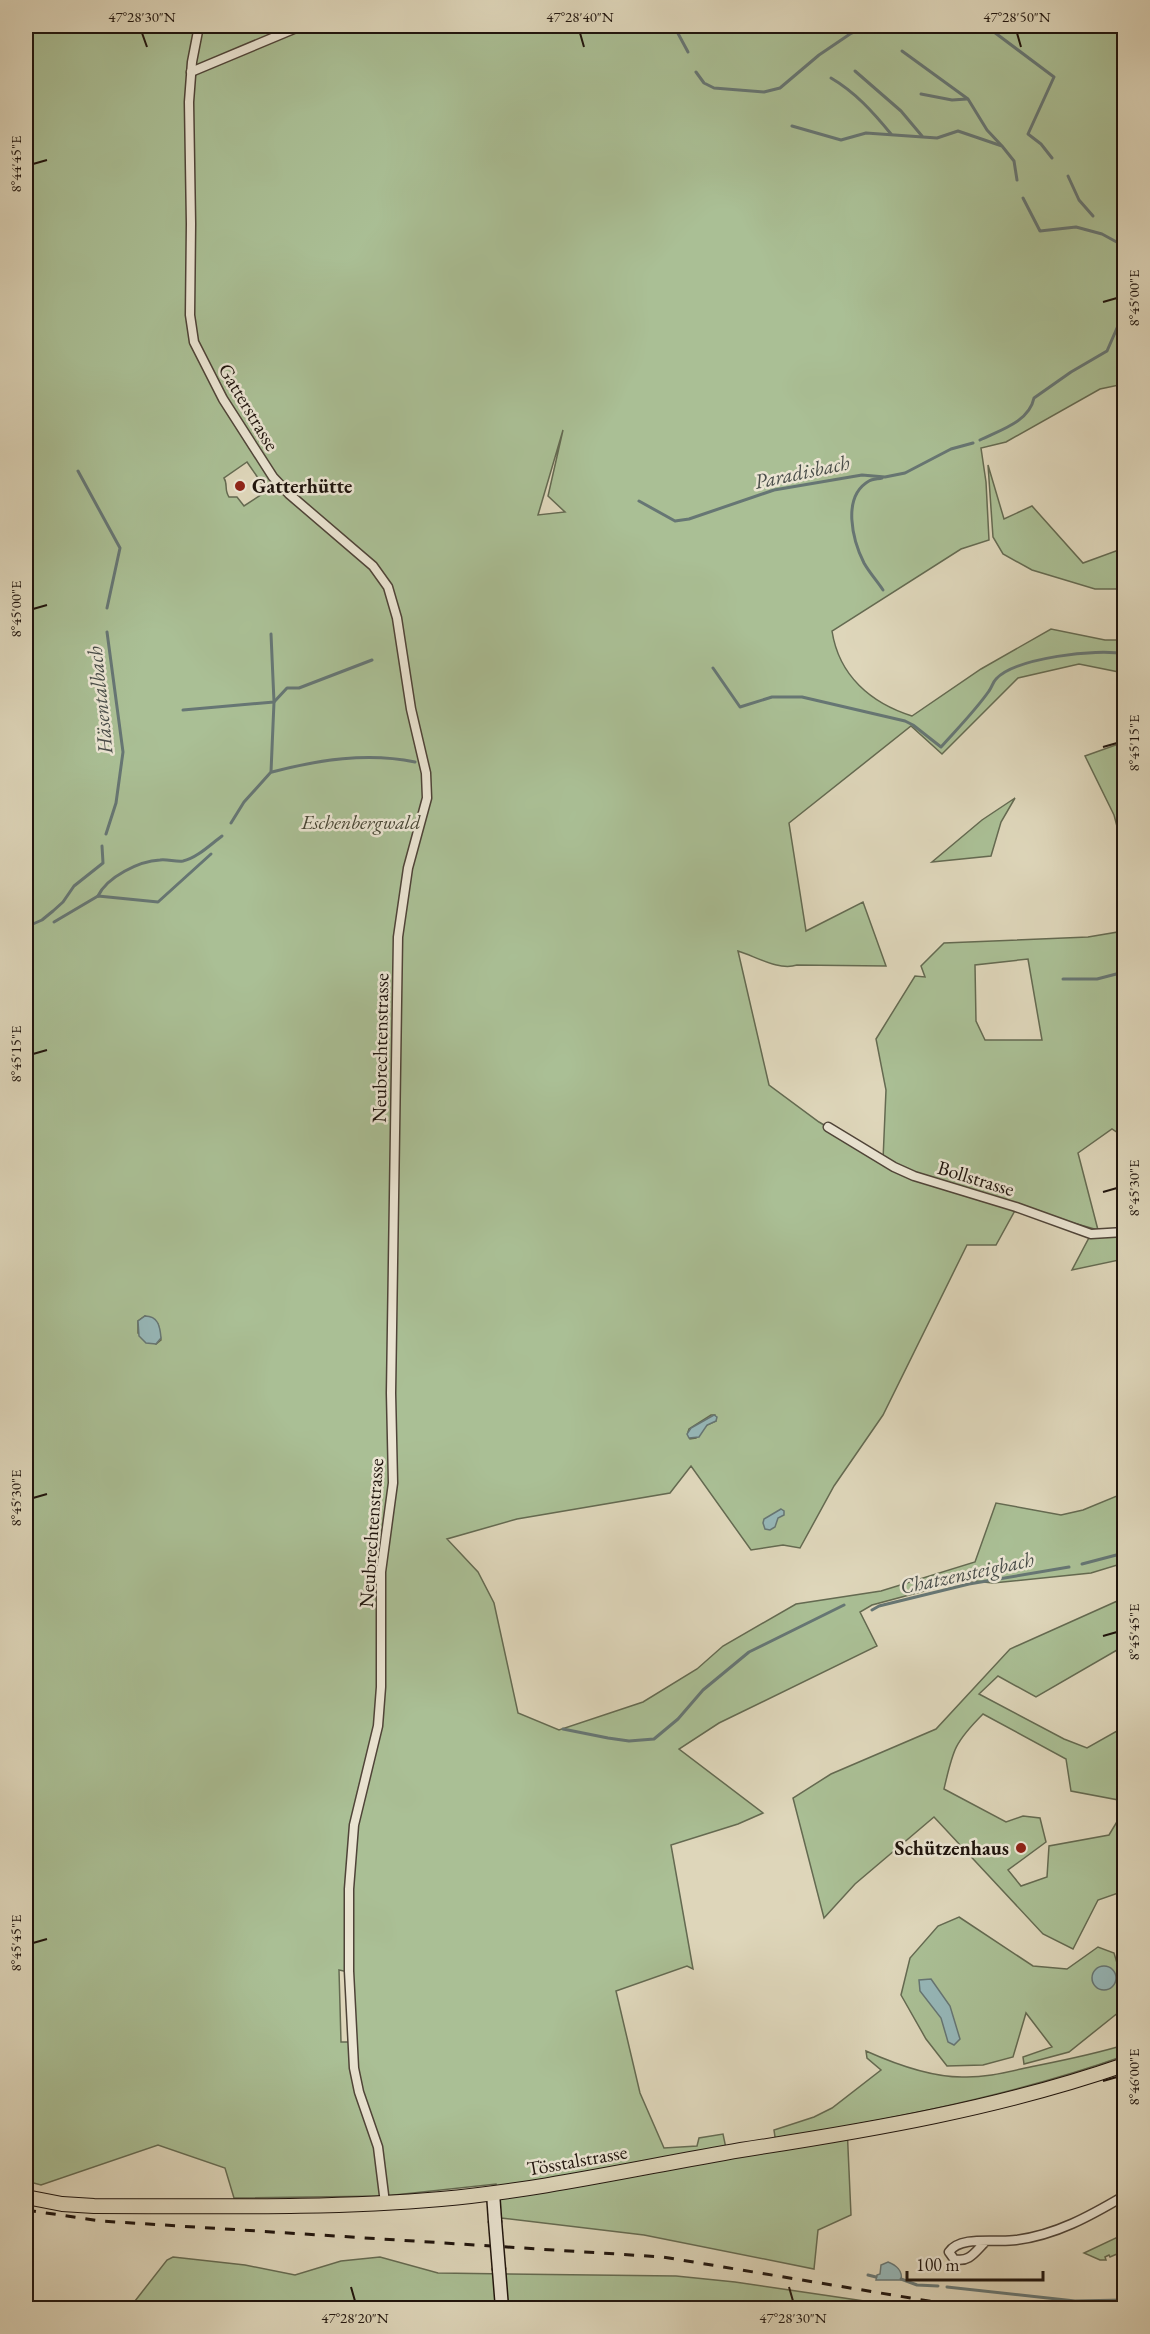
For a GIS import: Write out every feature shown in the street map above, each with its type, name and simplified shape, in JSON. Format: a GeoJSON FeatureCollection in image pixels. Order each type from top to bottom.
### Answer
{"type":"FeatureCollection","features":[{"type":"Feature","properties":{"kind":"main road","name":"Tösstalstrasse"},"geometry":{"type":"LineString","coordinates":[[27,2200],[94,2205],[309,2206],[385,2203],[493,2193],[945,2115],[1048,2089],[1125,2065]]}},
{"type":"Feature","properties":{"kind":"street","name":"Gatterstrasse"},"geometry":{"type":"LineString","coordinates":[[199,26],[191,72],[189,102],[190,315],[194,342],[223,399],[273,477],[289,494],[373,566],[388,587],[396,610],[408,696],[427,778],[427,798],[419,823]]}},
{"type":"Feature","properties":{"kind":"street"},"geometry":{"type":"LineString","coordinates":[[191,72],[301,26]]}},
{"type":"Feature","properties":{"kind":"street","name":"Neubrechtenstrasse"},"geometry":{"type":"LineString","coordinates":[[385,2203],[378,2147],[359,2092],[354,2068],[349,1971],[349,1889],[354,1825],[376,1737],[380,1707],[381,1572],[394,1475],[391,1393],[398,943],[405,881],[419,823]]}},
{"type":"Feature","properties":{"kind":"street","name":"Bollstrasse"},"geometry":{"type":"LineString","coordinates":[[828,1127],[888,1164],[914,1176],[1016,1207],[1091,1234],[1125,1232]]}},
{"type":"Feature","properties":{"kind":"street"},"geometry":{"type":"LineString","coordinates":[[493,2193],[502,2308]]}},
{"type":"Feature","properties":{"kind":"street"},"geometry":{"type":"LineString","coordinates":[[985,2242],[1016,2240],[1045,2234],[1079,2222],[1125,2196]]}},
{"type":"Feature","properties":{"kind":"green space","name":"Eschenbergwald"},"geometry":{"type":"Polygon","coordinates":[[[26,26],[1124,26],[1124,384],[1100,389],[1006,442],[981,448],[986,482],[989,540],[961,549],[832,631],[842,661],[859,686],[883,704],[912,716],[981,669],[1051,629],[1105,640],[1124,640],[1124,673],[1079,664],[1018,678],[942,754],[911,726],[789,823],[806,931],[863,902],[886,966],[782,966],[738,951],[769,1085],[819,1122],[883,1160],[886,1090],[876,1039],[915,976],[925,977],[921,966],[944,943],[1088,937],[1124,931],[1124,1137],[1112,1129],[1078,1153],[1098,1230],[1017,1207],[996,1245],[967,1245],[883,1415],[834,1486],[800,1548],[783,1545],[751,1550],[691,1466],[670,1493],[517,1519],[447,1539],[478,1572],[494,1603],[518,1713],[559,1730],[643,1702],[697,1669],[723,1646],[796,1604],[881,1591],[975,1562],[996,1503],[1061,1515],[1083,1510],[1124,1493],[1124,1563],[1091,1573],[993,1583],[965,1580],[872,1605],[860,1612],[877,1646],[719,1723],[679,1749],[763,1813],[738,1824],[671,1845],[693,1969],[687,1966],[616,1991],[640,2093],[664,2148],[697,2146],[699,2138],[723,2134],[727,2153],[776,2144],[774,2130],[814,2117],[832,2108],[881,2070],[867,2058],[866,2051],[913,2069],[938,2075],[962,2077],[999,2074],[1124,2045],[1124,2056],[987,2097],[847,2126],[851,2215],[818,2230],[814,2269],[644,2235],[501,2218],[496,2184],[385,2196],[234,2198],[225,2168],[158,2145],[41,2185],[26,2181],[26,26]],[[563,430],[538,515],[565,512],[548,496],[563,430]],[[247,462],[224,478],[229,497],[237,497],[244,506],[267,491],[247,462]],[[1028,959],[975,965],[976,1021],[985,1040],[1042,1040],[1028,959]],[[145,1316],[138,1321],[138,1333],[156,1344],[161,1340],[158,1324],[145,1316]],[[711,1415],[689,1429],[690,1439],[696,1438],[707,1425],[716,1421],[715,1415],[711,1415]],[[339,1970],[341,2042],[352,2042],[349,1972],[339,1970]]]}},
{"type":"Feature","properties":{"kind":"green space"},"geometry":{"type":"Polygon","coordinates":[[[988,465],[1004,519],[1032,506],[1083,563],[1124,548],[1124,589],[1095,589],[1032,570],[1003,554],[993,537],[988,465]]]}},
{"type":"Feature","properties":{"kind":"green space"},"geometry":{"type":"Polygon","coordinates":[[[1124,742],[1124,853],[1114,815],[1085,756],[1124,742]]]}},
{"type":"Feature","properties":{"kind":"green space"},"geometry":{"type":"Polygon","coordinates":[[[1015,798],[1001,822],[991,856],[932,862],[982,820],[1015,798]]]}},
{"type":"Feature","properties":{"kind":"green space"},"geometry":{"type":"Polygon","coordinates":[[[1124,1232],[1124,1259],[1072,1270],[1091,1234],[1124,1232]]]}},
{"type":"Feature","properties":{"kind":"green space"},"geometry":{"type":"Polygon","coordinates":[[[1124,1598],[1124,1646],[1036,1697],[998,1676],[979,1694],[1064,1739],[1087,1748],[1124,1727],[1124,1801],[1071,1791],[1066,1759],[983,1714],[960,1740],[944,1789],[1006,1822],[1023,1816],[1040,1818],[1046,1842],[1008,1870],[1021,1886],[1047,1877],[1049,1846],[1109,1835],[1124,1810],[1124,1891],[1098,1900],[1073,1949],[1043,1934],[934,1817],[855,1884],[824,1918],[793,1798],[831,1774],[936,1729],[1010,1649],[1124,1598]]]}},
{"type":"Feature","properties":{"kind":"green space"},"geometry":{"type":"Polygon","coordinates":[[[959,1917],[1033,1966],[1067,1969],[1098,1947],[1114,1953],[1124,1986],[1124,2008],[1069,2052],[1024,2064],[1023,2057],[1052,2047],[1026,2013],[1013,2057],[983,2065],[947,2066],[926,2039],[901,1995],[910,1958],[938,1926],[959,1917]]]}},
{"type":"Feature","properties":{"kind":"green space"},"geometry":{"type":"Polygon","coordinates":[[[1122,2235],[1124,2251],[1105,2257],[1106,2260],[1100,2260],[1084,2253],[1122,2235]]]}},
{"type":"Feature","properties":{"kind":"green space"},"geometry":{"type":"Polygon","coordinates":[[[173,2257],[245,2265],[295,2275],[341,2261],[380,2257],[438,2273],[676,2276],[735,2282],[912,2308],[109,2308],[135,2301],[167,2260],[173,2257]]]}},
{"type":"Feature","properties":{"kind":"water"},"geometry":{"type":"Polygon","coordinates":[[[145,1316],[156,1320],[159,1326],[161,1338],[156,1344],[146,1343],[139,1336],[138,1321],[145,1316]]]}},
{"type":"Feature","properties":{"kind":"water"},"geometry":{"type":"Polygon","coordinates":[[[714,1415],[717,1417],[716,1421],[707,1425],[699,1437],[689,1438],[687,1434],[691,1428],[714,1415]]]}},
{"type":"Feature","properties":{"kind":"water"},"geometry":{"type":"Polygon","coordinates":[[[781,1509],[784,1515],[778,1518],[775,1527],[770,1530],[765,1529],[764,1519],[781,1509]]]}},
{"type":"Feature","properties":{"kind":"water"},"geometry":{"type":"Polygon","coordinates":[[[1104,1966],[1109,1967],[1115,1973],[1115,1983],[1109,1989],[1104,1990],[1099,1989],[1093,1983],[1092,1978],[1093,1973],[1099,1967],[1104,1966]]]}},
{"type":"Feature","properties":{"kind":"water"},"geometry":{"type":"Polygon","coordinates":[[[931,1979],[950,2006],[960,2039],[954,2045],[948,2042],[941,2018],[920,1991],[919,1980],[931,1979]]]}},
{"type":"Feature","properties":{"kind":"water"},"geometry":{"type":"Polygon","coordinates":[[[888,2262],[898,2269],[901,2280],[876,2280],[877,2275],[880,2274],[881,2265],[888,2262]]]}},
{"type":"Feature","properties":{"kind":"waterway"},"geometry":{"type":"LineString","coordinates":[[674,26],[688,52]]}},
{"type":"Feature","properties":{"kind":"waterway"},"geometry":{"type":"LineString","coordinates":[[696,72],[704,83],[714,88],[764,92],[780,88],[819,55],[850,34],[867,26]]}},
{"type":"Feature","properties":{"kind":"waterway"},"geometry":{"type":"LineString","coordinates":[[986,26],[1054,77],[1028,134],[1041,144],[1052,158]]}},
{"type":"Feature","properties":{"kind":"waterway"},"geometry":{"type":"LineString","coordinates":[[902,51],[968,99],[987,130],[1001,145]]}},
{"type":"Feature","properties":{"kind":"waterway"},"geometry":{"type":"LineString","coordinates":[[855,71],[901,111],[922,136]]}},
{"type":"Feature","properties":{"kind":"waterway"},"geometry":{"type":"LineString","coordinates":[[831,78],[863,103],[891,134]]}},
{"type":"Feature","properties":{"kind":"waterway"},"geometry":{"type":"LineString","coordinates":[[921,94],[952,100],[967,99]]}},
{"type":"Feature","properties":{"kind":"waterway"},"geometry":{"type":"LineString","coordinates":[[792,126],[841,140],[866,133],[937,138],[958,131],[1002,146],[1014,161],[1017,180]]}},
{"type":"Feature","properties":{"kind":"waterway"},"geometry":{"type":"LineString","coordinates":[[1068,176],[1079,200],[1093,216]]}},
{"type":"Feature","properties":{"kind":"waterway"},"geometry":{"type":"LineString","coordinates":[[1023,198],[1040,231],[1076,227],[1102,234],[1124,246]]}},
{"type":"Feature","properties":{"kind":"waterway","name":"Paradisbach"},"geometry":{"type":"LineString","coordinates":[[980,440],[1013,424],[1026,413],[1034,398],[1071,372],[1107,351],[1124,312]]}},
{"type":"Feature","properties":{"kind":"waterway","name":"Paradisbach"},"geometry":{"type":"LineString","coordinates":[[639,501],[675,521],[689,519],[774,490],[862,475],[885,477],[905,473],[951,449],[973,443]]}},
{"type":"Feature","properties":{"kind":"waterway"},"geometry":{"type":"LineString","coordinates":[[78,471],[120,548],[107,608]]}},
{"type":"Feature","properties":{"kind":"waterway"},"geometry":{"type":"LineString","coordinates":[[882,478],[870,480],[860,488],[852,508],[852,520],[860,554],[883,590]]}},
{"type":"Feature","properties":{"kind":"waterway","name":"Häsentalbach"},"geometry":{"type":"LineString","coordinates":[[106,834],[116,803],[123,752],[107,632]]}},
{"type":"Feature","properties":{"kind":"waterway","name":"Häsentalbach"},"geometry":{"type":"LineString","coordinates":[[231,823],[244,802],[271,772],[274,702],[271,634]]}},
{"type":"Feature","properties":{"kind":"waterway"},"geometry":{"type":"LineString","coordinates":[[713,668],[740,707],[772,697],[802,697],[905,721],[941,747],[978,706],[996,679],[1006,672],[1020,665],[1057,656],[1096,652],[1124,654]]}},
{"type":"Feature","properties":{"kind":"waterway"},"geometry":{"type":"LineString","coordinates":[[183,710],[274,702],[287,688],[299,688],[372,660]]}},
{"type":"Feature","properties":{"kind":"waterway"},"geometry":{"type":"LineString","coordinates":[[272,772],[343,759],[379,758],[415,762]]}},
{"type":"Feature","properties":{"kind":"waterway","name":"Häsentalbach"},"geometry":{"type":"LineString","coordinates":[[98,896],[109,882],[124,871],[152,861],[188,859],[199,854],[222,836]]}},
{"type":"Feature","properties":{"kind":"waterway","name":"Häsentalbach"},"geometry":{"type":"LineString","coordinates":[[26,927],[42,920],[53,911],[63,902],[74,886],[103,863],[102,846]]}},
{"type":"Feature","properties":{"kind":"waterway","name":"Häsentalbach"},"geometry":{"type":"LineString","coordinates":[[54,922],[98,896],[158,902],[211,854]]}},
{"type":"Feature","properties":{"kind":"waterway"},"geometry":{"type":"LineString","coordinates":[[1063,979],[1097,979],[1124,972]]}},
{"type":"Feature","properties":{"kind":"waterway","name":"Chatzensteigbach"},"geometry":{"type":"LineString","coordinates":[[1082,1564],[1124,1553]]}},
{"type":"Feature","properties":{"kind":"waterway","name":"Chatzensteigbach"},"geometry":{"type":"LineString","coordinates":[[872,1610],[879,1606],[969,1584],[1069,1567]]}},
{"type":"Feature","properties":{"kind":"waterway","name":"Chatzensteigbach"},"geometry":{"type":"LineString","coordinates":[[563,1729],[629,1741],[654,1739],[678,1719],[703,1690],[749,1652],[844,1605]]}},
{"type":"Feature","properties":{"kind":"waterway"},"geometry":{"type":"LineString","coordinates":[[868,2275],[876,2277]]}},
{"type":"Feature","properties":{"kind":"waterway"},"geometry":{"type":"LineString","coordinates":[[901,2279],[917,2285],[938,2286]]}},
{"type":"Feature","properties":{"kind":"waterway"},"geometry":{"type":"LineString","coordinates":[[947,2287],[1075,2301],[1124,2300]]}},
{"type":"Feature","properties":{"kind":"railway"},"geometry":{"type":"LineString","coordinates":[[26,2210],[101,2221],[663,2257],[971,2308]]}},
{"type":"Feature","properties":{"kind":"place","name":"Gatterhütte"},"geometry":{"type":"Point","coordinates":[240,486]}},
{"type":"Feature","properties":{"kind":"place","name":"Schützenhaus"},"geometry":{"type":"Point","coordinates":[1021,1848]}}]}
